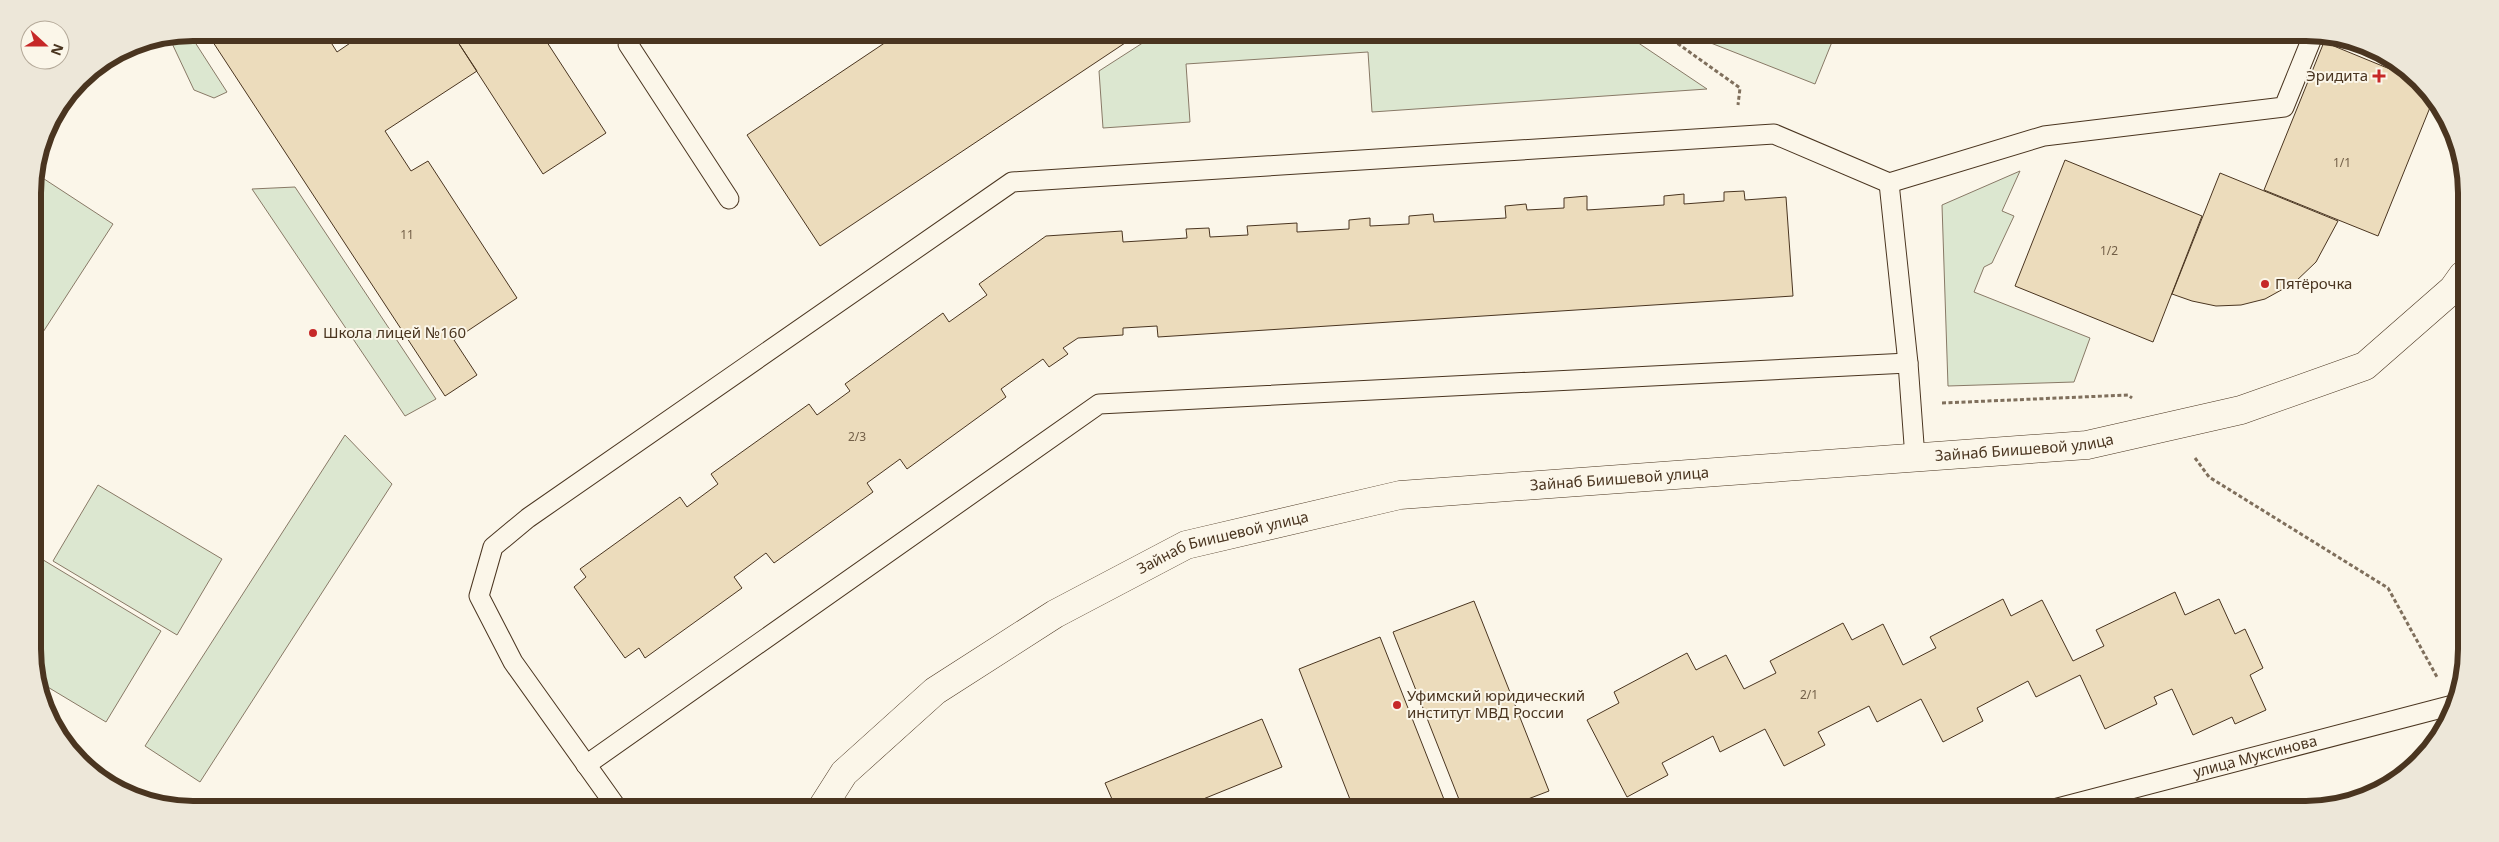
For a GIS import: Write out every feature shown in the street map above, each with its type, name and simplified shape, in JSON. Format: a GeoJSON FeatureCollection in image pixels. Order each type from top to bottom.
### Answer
{"type":"FeatureCollection","features":[{"type":"Feature","properties":{"kind":"street","name":"Зайнаб Биишевой улица"},"geometry":{"type":"LineString","coordinates":[[826,801],[844,773],[935,691],[1055,614],[1186,545],[1400,494],[2087,445],[2240,410],[2365,366],[2453,289],[2458,282]]}},
{"type":"Feature","properties":{"kind":"lane"},"geometry":{"type":"LineString","coordinates":[[611,801],[513,662],[479,596],[493,546],[528,518],[1012,182],[1774,134],[1889,183],[2044,136],[2284,107],[2311,41]]}},
{"type":"Feature","properties":{"kind":"lane"},"geometry":{"type":"LineString","coordinates":[[633,42],[729,199]]}},
{"type":"Feature","properties":{"kind":"lane"},"geometry":{"type":"LineString","coordinates":[[1889,183],[1908,363],[1915,458]]}},
{"type":"Feature","properties":{"kind":"lane"},"geometry":{"type":"LineString","coordinates":[[586,765],[1099,404],[1908,363]]}},
{"type":"Feature","properties":{"kind":"lane","name":"улица Муксинова"},"geometry":{"type":"LineString","coordinates":[[2085,800],[2446,708]]}},
{"type":"Feature","properties":{"kind":"path"},"geometry":{"type":"LineString","coordinates":[[1674,41],[1740,88],[1734,137]]}},
{"type":"Feature","properties":{"kind":"path"},"geometry":{"type":"LineString","coordinates":[[1911,404],[2128,395]]}},
{"type":"Feature","properties":{"kind":"path"},"geometry":{"type":"LineString","coordinates":[[2209,477],[2388,588],[2449,699]]}},
{"type":"Feature","properties":{"kind":"green space"},"geometry":{"type":"Polygon","coordinates":[[[1636,41],[1707,89],[1372,112],[1368,52],[1186,64],[1190,122],[1103,128],[1099,71],[1145,42],[1636,41]]]}},
{"type":"Feature","properties":{"kind":"green space"},"geometry":{"type":"Polygon","coordinates":[[[1706,41],[1832,41],[1815,84],[1706,41]]]}},
{"type":"Feature","properties":{"kind":"green space"},"geometry":{"type":"Polygon","coordinates":[[[195,42],[227,92],[214,98],[194,90],[172,43],[195,42]]]}},
{"type":"Feature","properties":{"kind":"green space"},"geometry":{"type":"Polygon","coordinates":[[[2020,171],[2002,211],[2014,216],[1992,263],[1984,267],[1974,292],[2090,338],[2074,382],[1948,386],[1942,205],[2020,171]]]}},
{"type":"Feature","properties":{"kind":"green space"},"geometry":{"type":"Polygon","coordinates":[[[43,178],[113,224],[42,334],[43,178]]]}},
{"type":"Feature","properties":{"kind":"green space"},"geometry":{"type":"Polygon","coordinates":[[[295,187],[436,399],[405,416],[252,189],[295,187]]]}},
{"type":"Feature","properties":{"kind":"green space"},"geometry":{"type":"Polygon","coordinates":[[[345,435],[392,484],[200,782],[145,746],[345,435]]]}},
{"type":"Feature","properties":{"kind":"green space"},"geometry":{"type":"Polygon","coordinates":[[[98,485],[222,559],[177,635],[53,561],[98,485]]]}},
{"type":"Feature","properties":{"kind":"green space"},"geometry":{"type":"Polygon","coordinates":[[[41,559],[161,631],[106,722],[46,686],[41,649],[41,559]]]}},
{"type":"Feature","properties":{"kind":"building"},"geometry":{"type":"Polygon","coordinates":[[[213,42],[331,42],[337,52],[352,42],[458,42],[477,71],[385,131],[411,171],[428,161],[517,298],[454,340],[477,375],[445,396],[213,42]]]}},
{"type":"Feature","properties":{"kind":"building"},"geometry":{"type":"Polygon","coordinates":[[[458,42],[547,42],[606,133],[543,174],[458,42]]]}},
{"type":"Feature","properties":{"kind":"building"},"geometry":{"type":"Polygon","coordinates":[[[887,42],[1127,42],[820,246],[747,135],[887,42]]]}},
{"type":"Feature","properties":{"kind":"building"},"geometry":{"type":"Polygon","coordinates":[[[2324,43],[2396,71],[2413,86],[2430,107],[2378,236],[2264,190],[2324,43]]]}},
{"type":"Feature","properties":{"kind":"building"},"geometry":{"type":"Polygon","coordinates":[[[2065,160],[2202,216],[2153,342],[2015,286],[2065,160]]]}},
{"type":"Feature","properties":{"kind":"building"},"geometry":{"type":"Polygon","coordinates":[[[2220,173],[2338,221],[2316,262],[2294,283],[2265,299],[2241,305],[2216,306],[2172,294],[2220,173]]]}},
{"type":"Feature","properties":{"kind":"building"},"geometry":{"type":"Polygon","coordinates":[[[1744,191],[1745,200],[1786,197],[1793,296],[1158,337],[1157,326],[1123,328],[1123,335],[1078,338],[1063,348],[1068,354],[1049,367],[1043,359],[1001,389],[1006,397],[907,469],[900,459],[867,483],[873,492],[774,563],[766,553],[734,577],[742,588],[645,658],[639,648],[625,658],[574,587],[586,577],[580,569],[680,497],[687,507],[718,484],[711,474],[809,404],[817,415],[850,391],[845,384],[943,313],[949,322],[987,295],[979,284],[1046,236],[1122,231],[1123,242],[1187,238],[1186,229],[1209,228],[1210,237],[1248,235],[1247,226],[1297,223],[1297,232],[1349,229],[1349,220],[1370,218],[1370,226],[1409,224],[1409,216],[1433,214],[1434,222],[1506,218],[1505,206],[1526,204],[1527,210],[1564,208],[1564,198],[1587,196],[1587,210],[1664,205],[1664,196],[1684,194],[1684,204],[1724,201],[1724,192],[1744,191]]]}},
{"type":"Feature","properties":{"kind":"building"},"geometry":{"type":"Polygon","coordinates":[[[2175,592],[2185,615],[2219,599],[2235,634],[2245,629],[2263,668],[2250,675],[2266,710],[2235,724],[2232,717],[2193,735],[2172,689],[2154,697],[2157,704],[2105,729],[2080,675],[2036,697],[2028,681],[1977,708],[1983,721],[1943,742],[1921,699],[1877,722],[1869,706],[1818,732],[1825,745],[1784,766],[1765,729],[1720,752],[1713,736],[1662,763],[1668,775],[1627,797],[1587,720],[1619,703],[1614,692],[1687,653],[1696,670],[1726,655],[1744,689],[1776,673],[1770,661],[1843,623],[1852,640],[1883,624],[1903,665],[1936,648],[1930,637],[2003,599],[2011,616],[2042,600],[2073,661],[2104,646],[2096,630],[2175,592]]]}},
{"type":"Feature","properties":{"kind":"building"},"geometry":{"type":"Polygon","coordinates":[[[1474,601],[1549,791],[1524,800],[1459,800],[1393,632],[1474,601]]]}},
{"type":"Feature","properties":{"kind":"building"},"geometry":{"type":"Polygon","coordinates":[[[1380,637],[1444,800],[1350,800],[1299,669],[1380,637]]]}},
{"type":"Feature","properties":{"kind":"building"},"geometry":{"type":"Polygon","coordinates":[[[1262,719],[1282,767],[1199,801],[1113,801],[1105,783],[1262,719]]]}},
{"type":"Feature","properties":{"kind":"place","name":"Эридита"},"geometry":{"type":"Point","coordinates":[2379,76]}},
{"type":"Feature","properties":{"kind":"place","name":"Пятёрочка"},"geometry":{"type":"Point","coordinates":[2265,284]}},
{"type":"Feature","properties":{"kind":"place","name":"Школа лицей №160"},"geometry":{"type":"Point","coordinates":[313,333]}},
{"type":"Feature","properties":{"kind":"place","name":"Уфимский юридический институт МВД России"},"geometry":{"type":"Point","coordinates":[1397,705]}}]}
